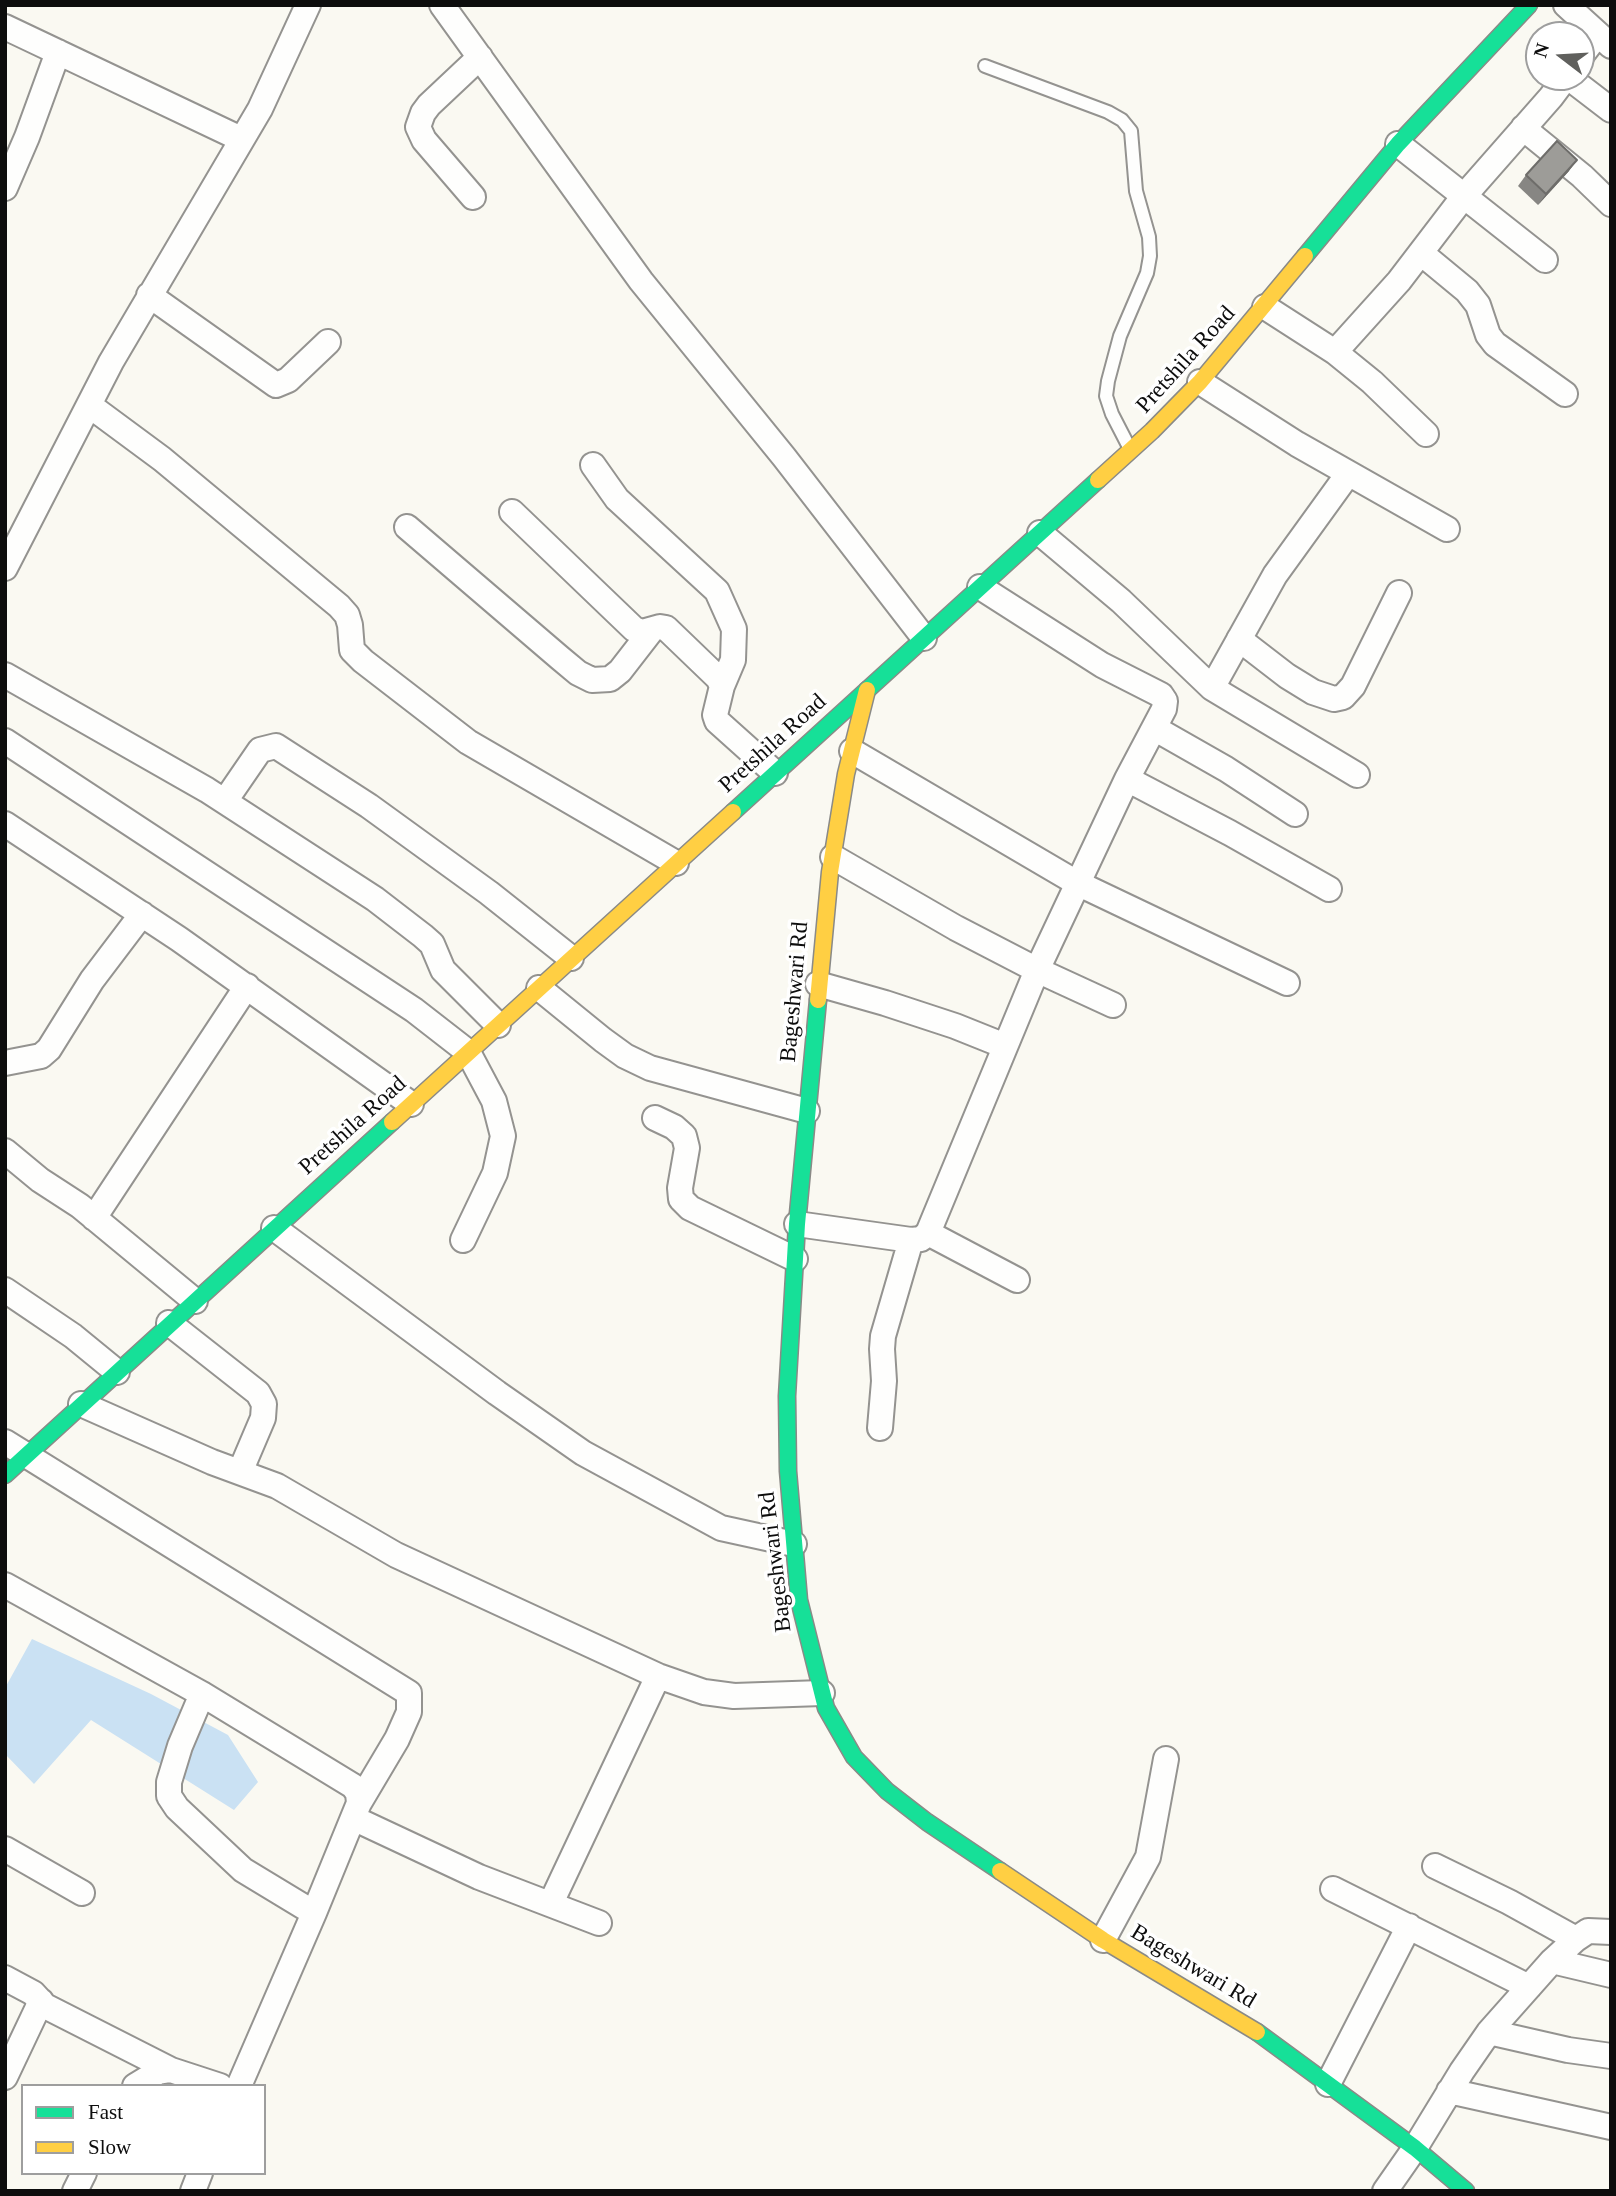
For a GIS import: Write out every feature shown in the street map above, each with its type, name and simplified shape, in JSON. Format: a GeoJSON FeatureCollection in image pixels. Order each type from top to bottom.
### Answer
{"type":"FeatureCollection","features":[{"type":"Feature","properties":{"kind":"street"},"geometry":{"type":"LineString","coordinates":[[5,568],[149,295],[260,109],[308,5]]}},
{"type":"Feature","properties":{"kind":"street"},"geometry":{"type":"LineString","coordinates":[[442,5],[641,281],[784,457],[924,638]]}},
{"type":"Feature","properties":{"kind":"street","name":"Pretshila Road"},"geometry":{"type":"LineString","coordinates":[[5,1475],[15,1448],[81,1404],[117,1372],[1131,450],[1200,382],[1398,144],[1529,5]]}},
{"type":"Feature","properties":{"kind":"street"},"geometry":{"type":"LineString","coordinates":[[1566,5],[1604,41]]}},
{"type":"Feature","properties":{"kind":"street"},"geometry":{"type":"LineString","coordinates":[[5,27],[242,139]]}},
{"type":"Feature","properties":{"kind":"street"},"geometry":{"type":"LineString","coordinates":[[5,188],[58,52]]}},
{"type":"Feature","properties":{"kind":"street"},"geometry":{"type":"LineString","coordinates":[[473,197],[424,140],[418,127],[429,105],[480,57]]}},
{"type":"Feature","properties":{"kind":"street"},"geometry":{"type":"LineString","coordinates":[[1335,352],[1399,281],[1464,196],[1555,91]]}},
{"type":"Feature","properties":{"kind":"street"},"geometry":{"type":"LineString","coordinates":[[1586,91],[1611,110]]}},
{"type":"Feature","properties":{"kind":"street"},"geometry":{"type":"LineString","coordinates":[[1523,128],[1582,176],[1611,204]]}},
{"type":"Feature","properties":{"kind":"street"},"geometry":{"type":"LineString","coordinates":[[1398,144],[1545,260]]}},
{"type":"Feature","properties":{"kind":"street"},"geometry":{"type":"LineString","coordinates":[[1420,253],[1467,291],[1478,305],[1488,335],[1495,344],[1565,394]]}},
{"type":"Feature","properties":{"kind":"street"},"geometry":{"type":"LineString","coordinates":[[149,295],[276,385],[288,380],[328,342]]}},
{"type":"Feature","properties":{"kind":"street"},"geometry":{"type":"LineString","coordinates":[[1265,307],[1335,352],[1372,382],[1426,434]]}},
{"type":"Feature","properties":{"kind":"street"},"geometry":{"type":"LineString","coordinates":[[1200,382],[1348,474],[1447,529]]}},
{"type":"Feature","properties":{"kind":"street"},"geometry":{"type":"LineString","coordinates":[[89,405],[162,459],[339,606],[351,625],[352,650],[363,661],[468,742],[676,863]]}},
{"type":"Feature","properties":{"kind":"street"},"geometry":{"type":"LineString","coordinates":[[593,465],[617,499],[717,592],[734,629],[733,660],[722,686],[722,696],[715,715],[717,721],[775,773]]}},
{"type":"Feature","properties":{"kind":"street"},"geometry":{"type":"LineString","coordinates":[[1212,688],[1275,575],[1348,474]]}},
{"type":"Feature","properties":{"kind":"street"},"geometry":{"type":"LineString","coordinates":[[512,512],[626,622],[642,632],[666,628],[718,678],[722,686]]}},
{"type":"Feature","properties":{"kind":"street"},"geometry":{"type":"LineString","coordinates":[[407,527],[559,659],[593,680],[610,680],[651,631]]}},
{"type":"Feature","properties":{"kind":"street"},"geometry":{"type":"LineString","coordinates":[[1040,533],[1121,601],[1212,688],[1357,775]]}},
{"type":"Feature","properties":{"kind":"street"},"geometry":{"type":"LineString","coordinates":[[880,1428],[884,1381],[883,1336],[920,1236],[1037,970],[1127,779],[1164,709],[1165,701],[1161,695],[1102,665],[980,587]]}},
{"type":"Feature","properties":{"kind":"street"},"geometry":{"type":"LineString","coordinates":[[1239,639],[1287,677],[1313,692],[1334,699],[1343,697],[1353,687],[1399,593]]}},
{"type":"Feature","properties":{"kind":"street"},"geometry":{"type":"LineString","coordinates":[[5,675],[225,801],[334,872],[432,944],[443,970],[498,1025]]}},
{"type":"Feature","properties":{"kind":"street","name":"Bageshwari Rd"},"geometry":{"type":"LineString","coordinates":[[867,690],[852,751],[833,858],[818,984],[797,1224],[787,1396],[788,1471],[799,1600],[826,1708],[854,1757],[887,1791],[927,1822],[1103,1940],[1257,2032],[1415,2148],[1466,2191]]}},
{"type":"Feature","properties":{"kind":"street"},"geometry":{"type":"LineString","coordinates":[[1154,728],[1226,769],[1295,814]]}},
{"type":"Feature","properties":{"kind":"street"},"geometry":{"type":"LineString","coordinates":[[5,741],[414,1010],[468,1052],[495,1101],[503,1136],[495,1173],[463,1240]]}},
{"type":"Feature","properties":{"kind":"street"},"geometry":{"type":"LineString","coordinates":[[225,801],[260,750],[276,746],[369,806],[489,893],[571,958]]}},
{"type":"Feature","properties":{"kind":"street"},"geometry":{"type":"LineString","coordinates":[[852,751],[1077,883],[1287,983]]}},
{"type":"Feature","properties":{"kind":"street"},"geometry":{"type":"LineString","coordinates":[[1127,779],[1329,889]]}},
{"type":"Feature","properties":{"kind":"street"},"geometry":{"type":"LineString","coordinates":[[5,824],[247,986],[411,1104]]}},
{"type":"Feature","properties":{"kind":"street"},"geometry":{"type":"LineString","coordinates":[[833,858],[956,928],[1113,1005]]}},
{"type":"Feature","properties":{"kind":"street"},"geometry":{"type":"LineString","coordinates":[[5,1063],[41,1056],[49,1049],[92,980],[142,914]]}},
{"type":"Feature","properties":{"kind":"street"},"geometry":{"type":"LineString","coordinates":[[818,984],[908,1010],[1005,1046]]}},
{"type":"Feature","properties":{"kind":"street"},"geometry":{"type":"LineString","coordinates":[[94,1218],[247,986]]}},
{"type":"Feature","properties":{"kind":"street"},"geometry":{"type":"LineString","coordinates":[[538,988],[625,1056],[650,1068],[807,1111]]}},
{"type":"Feature","properties":{"kind":"street"},"geometry":{"type":"LineString","coordinates":[[654,1118],[674,1127],[684,1136],[687,1149],[680,1188],[681,1199],[690,1208],[795,1259]]}},
{"type":"Feature","properties":{"kind":"street"},"geometry":{"type":"LineString","coordinates":[[5,1151],[40,1180],[94,1218],[195,1301]]}},
{"type":"Feature","properties":{"kind":"street"},"geometry":{"type":"LineString","coordinates":[[797,1224],[920,1236],[1017,1280]]}},
{"type":"Feature","properties":{"kind":"street"},"geometry":{"type":"LineString","coordinates":[[274,1228],[496,1393],[583,1453],[721,1528],[794,1544]]}},
{"type":"Feature","properties":{"kind":"street"},"geometry":{"type":"LineString","coordinates":[[5,1290],[73,1336],[117,1372]]}},
{"type":"Feature","properties":{"kind":"street"},"geometry":{"type":"LineString","coordinates":[[169,1323],[258,1393],[264,1404],[262,1418],[240,1472]]}},
{"type":"Feature","properties":{"kind":"street"},"geometry":{"type":"LineString","coordinates":[[81,1404],[277,1486],[396,1555],[658,1676],[704,1692],[734,1696],[822,1693]]}},
{"type":"Feature","properties":{"kind":"street"},"geometry":{"type":"LineString","coordinates":[[15,1448],[409,1693],[409,1712],[397,1739],[356,1811],[240,2084]]}},
{"type":"Feature","properties":{"kind":"street"},"geometry":{"type":"LineString","coordinates":[[5,1585],[202,1694],[353,1786],[358,1793],[356,1811]]}},
{"type":"Feature","properties":{"kind":"street"},"geometry":{"type":"LineString","coordinates":[[551,1903],[658,1676]]}},
{"type":"Feature","properties":{"kind":"street"},"geometry":{"type":"LineString","coordinates":[[202,1694],[180,1746],[169,1782],[169,1796],[177,1808],[235,1864],[314,1913]]}},
{"type":"Feature","properties":{"kind":"street"},"geometry":{"type":"LineString","coordinates":[[1103,1940],[1147,1857],[1167,1759]]}},
{"type":"Feature","properties":{"kind":"street"},"geometry":{"type":"LineString","coordinates":[[356,1811],[479,1877],[599,1923]]}},
{"type":"Feature","properties":{"kind":"street"},"geometry":{"type":"LineString","coordinates":[[5,1849],[82,1893]]}},
{"type":"Feature","properties":{"kind":"street"},"geometry":{"type":"LineString","coordinates":[[1436,1866],[1576,1939]]}},
{"type":"Feature","properties":{"kind":"street"},"geometry":{"type":"LineString","coordinates":[[1333,1889],[1529,1987]]}},
{"type":"Feature","properties":{"kind":"street"},"geometry":{"type":"LineString","coordinates":[[1328,2084],[1409,1926]]}},
{"type":"Feature","properties":{"kind":"street"},"geometry":{"type":"LineString","coordinates":[[1385,2191],[1489,2032],[1552,1961],[1576,1939],[1588,1931],[1611,1931]]}},
{"type":"Feature","properties":{"kind":"street"},"geometry":{"type":"LineString","coordinates":[[1552,1961],[1611,1975]]}},
{"type":"Feature","properties":{"kind":"street"},"geometry":{"type":"LineString","coordinates":[[5,1978],[33,1993],[45,2006],[172,2070],[214,2084]]}},
{"type":"Feature","properties":{"kind":"street"},"geometry":{"type":"LineString","coordinates":[[5,2077],[41,2001]]}},
{"type":"Feature","properties":{"kind":"street"},"geometry":{"type":"LineString","coordinates":[[1489,2032],[1568,2050],[1611,2056]]}},
{"type":"Feature","properties":{"kind":"street"},"geometry":{"type":"LineString","coordinates":[[138,2084],[158,2072],[172,2070]]}},
{"type":"Feature","properties":{"kind":"street"},"geometry":{"type":"LineString","coordinates":[[1449,2091],[1611,2127]]}},
{"type":"Feature","properties":{"kind":"street"},"geometry":{"type":"LineString","coordinates":[[75,2191],[83,2175]]}},
{"type":"Feature","properties":{"kind":"street"},"geometry":{"type":"LineString","coordinates":[[193,2191],[200,2175]]}},
{"type":"Feature","properties":{"kind":"lane"},"geometry":{"type":"LineString","coordinates":[[985,66],[1108,112],[1122,120],[1130,131],[1136,191],[1149,237],[1150,257],[1147,273],[1120,336],[1108,381],[1107,396],[1112,414],[1131,450]]}},
{"type":"Feature","properties":{"kind":"water"},"geometry":{"type":"Polygon","coordinates":[[[32,1639],[151,1694],[228,1735],[258,1782],[234,1810],[91,1720],[34,1784],[5,1754],[5,1688],[32,1639]]]}},
{"type":"Feature","properties":{"kind":"building"},"geometry":{"type":"Polygon","coordinates":[[[1557,141],[1577,160],[1546,194],[1526,175],[1557,141]]]}},
{"type":"Feature","properties":{"kind":"traffic: fast"},"geometry":{"type":"LineString","coordinates":[[1305,256],[1398,144],[1529,5]]}},
{"type":"Feature","properties":{"kind":"traffic: fast"},"geometry":{"type":"LineString","coordinates":[[733,812],[1098,480]]}},
{"type":"Feature","properties":{"kind":"traffic: fast"},"geometry":{"type":"LineString","coordinates":[[818,1000],[797,1224],[787,1396],[788,1471],[799,1600],[826,1708],[854,1757],[887,1791],[927,1822],[1000,1871]]}},
{"type":"Feature","properties":{"kind":"traffic: fast"},"geometry":{"type":"LineString","coordinates":[[5,1475],[392,1122]]}},
{"type":"Feature","properties":{"kind":"traffic: fast"},"geometry":{"type":"LineString","coordinates":[[1257,2032],[1415,2148],[1466,2191]]}},
{"type":"Feature","properties":{"kind":"traffic: slow"},"geometry":{"type":"LineString","coordinates":[[1098,480],[1200,382],[1305,256]]}},
{"type":"Feature","properties":{"kind":"traffic: slow"},"geometry":{"type":"LineString","coordinates":[[818,1000],[830,872],[846,774],[867,690]]}},
{"type":"Feature","properties":{"kind":"traffic: slow"},"geometry":{"type":"LineString","coordinates":[[392,1122],[733,812]]}},
{"type":"Feature","properties":{"kind":"traffic: slow"},"geometry":{"type":"LineString","coordinates":[[1000,1871],[1103,1940],[1257,2032]]}}]}
